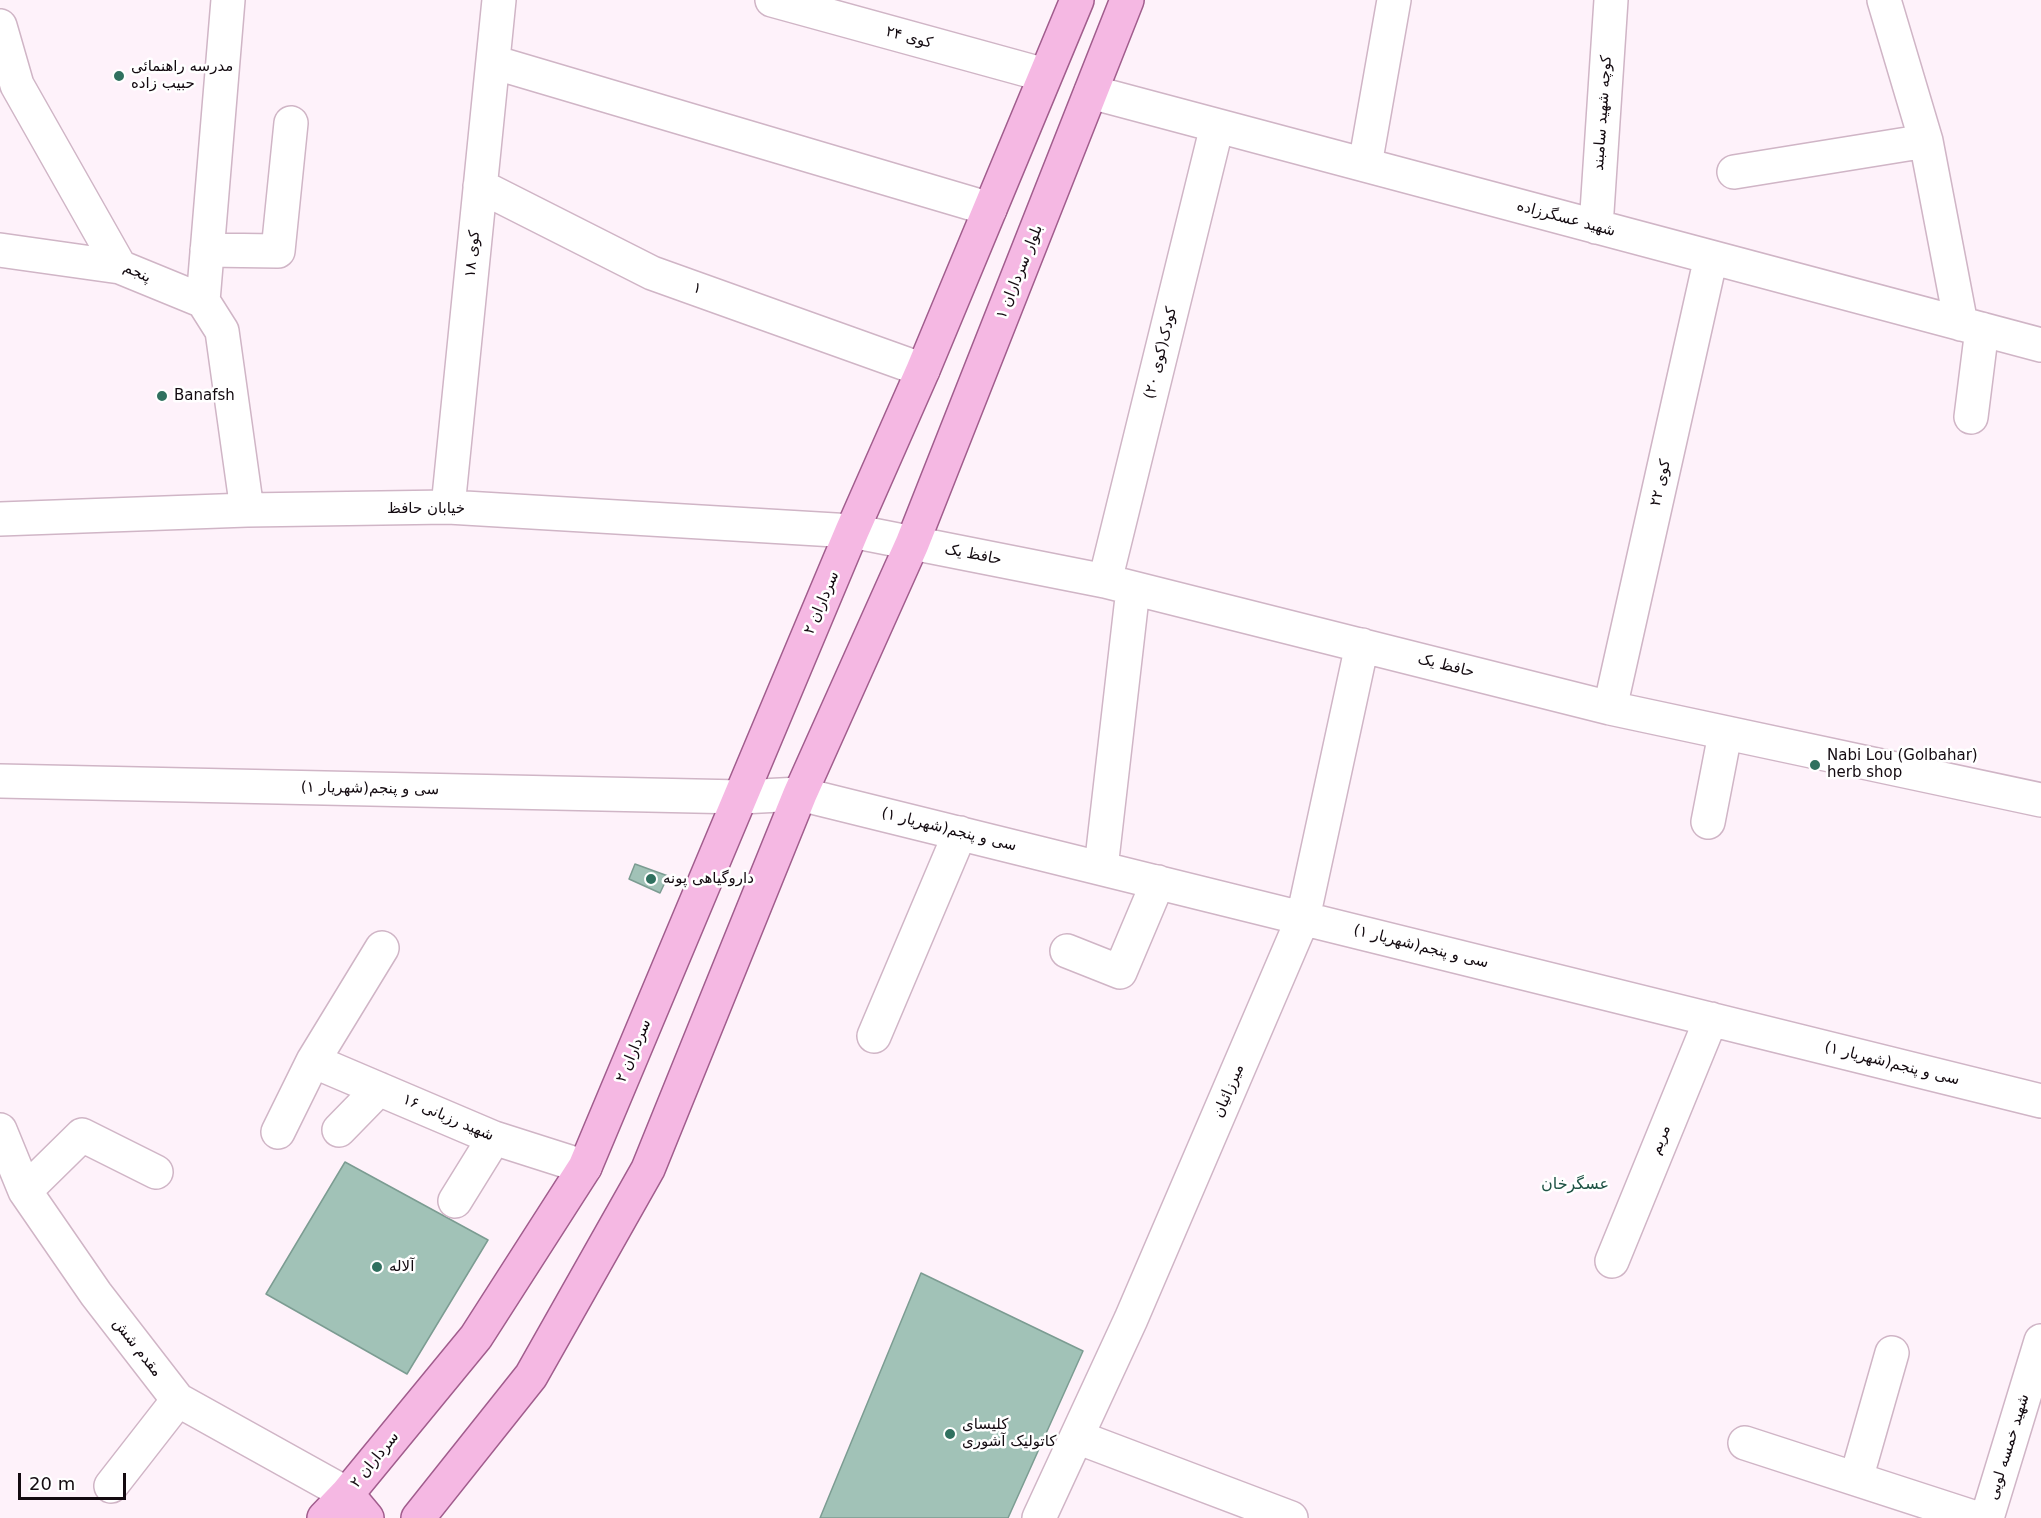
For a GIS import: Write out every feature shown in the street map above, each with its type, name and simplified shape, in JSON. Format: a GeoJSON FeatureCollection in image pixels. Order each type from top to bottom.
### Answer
{"type":"FeatureCollection","features":[{"type":"Feature","properties":{"kind":"main road"},"geometry":{"type":"LineString","coordinates":[[852,531],[923,370],[1077,0]]}},
{"type":"Feature","properties":{"kind":"main road","name":"بلوار سرداران ۱"},"geometry":{"type":"LineString","coordinates":[[912,543],[1127,0]]}},
{"type":"Feature","properties":{"kind":"main road","name":"سرداران ۲"},"geometry":{"type":"LineString","coordinates":[[324,1518],[357,1506],[476,1337],[585,1167],[852,531]]}},
{"type":"Feature","properties":{"kind":"main road"},"geometry":{"type":"LineString","coordinates":[[418,1518],[531,1376],[648,1169],[800,794],[912,543]]}},
{"type":"Feature","properties":{"kind":"street"},"geometry":{"type":"LineString","coordinates":[[228,0],[202,301],[222,331],[247,510]]}},
{"type":"Feature","properties":{"kind":"street","name":"کوی ۱۸"},"geometry":{"type":"LineString","coordinates":[[448,507],[499,0]]}},
{"type":"Feature","properties":{"kind":"street","name":"کوی ۲۴"},"geometry":{"type":"LineString","coordinates":[[772,0],[1045,75]]}},
{"type":"Feature","properties":{"kind":"street"},"geometry":{"type":"LineString","coordinates":[[1365,165],[1394,0]]}},
{"type":"Feature","properties":{"kind":"street","name":"کوچه شهید سامبند"},"geometry":{"type":"LineString","coordinates":[[1596,227],[1611,0]]}},
{"type":"Feature","properties":{"kind":"street"},"geometry":{"type":"LineString","coordinates":[[1884,0],[1926,141],[1971,327],[1971,417]]}},
{"type":"Feature","properties":{"kind":"street","name":"پنجم"},"geometry":{"type":"LineString","coordinates":[[0,26],[6,70],[17,85],[120,267],[202,301]]}},
{"type":"Feature","properties":{"kind":"street"},"geometry":{"type":"LineString","coordinates":[[493,62],[990,210]]}},
{"type":"Feature","properties":{"kind":"street","name":"شهید عسگرزاده"},"geometry":{"type":"LineString","coordinates":[[1091,92],[2041,345]]}},
{"type":"Feature","properties":{"kind":"street"},"geometry":{"type":"LineString","coordinates":[[207,250],[278,251],[291,123]]}},
{"type":"Feature","properties":{"kind":"street","name":"کودک(کوی ۲۰)"},"geometry":{"type":"LineString","coordinates":[[1101,868],[1119,585],[1217,126]]}},
{"type":"Feature","properties":{"kind":"street"},"geometry":{"type":"LineString","coordinates":[[1734,172],[1926,141]]}},
{"type":"Feature","properties":{"kind":"street","name":"۱"},"geometry":{"type":"LineString","coordinates":[[480,186],[652,273],[923,370]]}},
{"type":"Feature","properties":{"kind":"street"},"geometry":{"type":"LineString","coordinates":[[0,250],[120,267]]}},
{"type":"Feature","properties":{"kind":"street","name":"کوی ۲۲"},"geometry":{"type":"LineString","coordinates":[[1610,708],[1712,257]]}},
{"type":"Feature","properties":{"kind":"street","name":"خیابان حافظ"},"geometry":{"type":"LineString","coordinates":[[0,519],[247,510],[448,507],[852,531]]}},
{"type":"Feature","properties":{"kind":"street","name":"حافظ یک"},"geometry":{"type":"LineString","coordinates":[[852,531],[1119,585],[1610,708],[2041,800]]}},
{"type":"Feature","properties":{"kind":"street","name":"میرزائیان"},"geometry":{"type":"LineString","coordinates":[[1039,1518],[1131,1319],[1303,918],[1362,645]]}},
{"type":"Feature","properties":{"kind":"street"},"geometry":{"type":"LineString","coordinates":[[1708,822],[1725,734]]}},
{"type":"Feature","properties":{"kind":"street","name":"سی و پنجم(شهریار ۱)"},"geometry":{"type":"LineString","coordinates":[[0,781],[741,797],[800,794],[2041,1101]]}},
{"type":"Feature","properties":{"kind":"street"},"geometry":{"type":"LineString","coordinates":[[874,1036],[960,833]]}},
{"type":"Feature","properties":{"kind":"street"},"geometry":{"type":"LineString","coordinates":[[1067,951],[1120,972],[1158,882]]}},
{"type":"Feature","properties":{"kind":"street"},"geometry":{"type":"LineString","coordinates":[[278,1132],[314,1061],[382,948]]}},
{"type":"Feature","properties":{"kind":"street","name":"مریم"},"geometry":{"type":"LineString","coordinates":[[1612,1261],[1711,1018]]}},
{"type":"Feature","properties":{"kind":"street","name":"شهید رزبانی ۱۶"},"geometry":{"type":"LineString","coordinates":[[314,1061],[494,1138],[585,1167]]}},
{"type":"Feature","properties":{"kind":"street"},"geometry":{"type":"LineString","coordinates":[[339,1130],[379,1089]]}},
{"type":"Feature","properties":{"kind":"street","name":"مقدم شش"},"geometry":{"type":"LineString","coordinates":[[0,1130],[25,1191],[96,1294],[178,1400],[357,1506]]}},
{"type":"Feature","properties":{"kind":"street"},"geometry":{"type":"LineString","coordinates":[[25,1191],[82,1135],[156,1172]]}},
{"type":"Feature","properties":{"kind":"street"},"geometry":{"type":"LineString","coordinates":[[455,1201],[494,1138]]}},
{"type":"Feature","properties":{"kind":"street","name":"شهید خمسه لویی"},"geometry":{"type":"LineString","coordinates":[[1987,1518],[2041,1341]]}},
{"type":"Feature","properties":{"kind":"street"},"geometry":{"type":"LineString","coordinates":[[1856,1479],[1892,1353]]}},
{"type":"Feature","properties":{"kind":"street"},"geometry":{"type":"LineString","coordinates":[[111,1486],[178,1400]]}},
{"type":"Feature","properties":{"kind":"street"},"geometry":{"type":"LineString","coordinates":[[1077,1437],[1291,1518]]}},
{"type":"Feature","properties":{"kind":"street"},"geometry":{"type":"LineString","coordinates":[[1745,1443],[1976,1518]]}},
{"type":"Feature","properties":{"kind":"building"},"geometry":{"type":"Polygon","coordinates":[[[635,864],[668,876],[660,893],[629,879],[635,864]]]}},
{"type":"Feature","properties":{"kind":"building","name":"آلاله"},"geometry":{"type":"Polygon","coordinates":[[[345,1162],[488,1240],[407,1374],[266,1294],[345,1162]]]}},
{"type":"Feature","properties":{"kind":"building","name":"کلیسای کاتولیک آشوری"},"geometry":{"type":"Polygon","coordinates":[[[921,1273],[1083,1351],[1008,1518],[820,1518],[921,1273]]]}},
{"type":"Feature","properties":{"kind":"place","name":"مدرسه راهنمائی حبیب زاده"},"geometry":{"type":"Point","coordinates":[119,76]}},
{"type":"Feature","properties":{"kind":"place","name":"Banafsh"},"geometry":{"type":"Point","coordinates":[162,396]}},
{"type":"Feature","properties":{"kind":"place","name":"Nabi Lou (Golbahar) herb shop"},"geometry":{"type":"Point","coordinates":[1815,765]}},
{"type":"Feature","properties":{"kind":"place","name":"داروگیاهی پونه"},"geometry":{"type":"Point","coordinates":[651,879]}},
{"type":"Feature","properties":{"kind":"place","name":"آلاله"},"geometry":{"type":"Point","coordinates":[377,1267]}},
{"type":"Feature","properties":{"kind":"place","name":"کلیسای کاتولیک آشوری"},"geometry":{"type":"Point","coordinates":[950,1434]}},
{"type":"Feature","properties":{"kind":"district","name":"عسگرخان"},"geometry":{"type":"Point","coordinates":[1575,1185]}}]}
